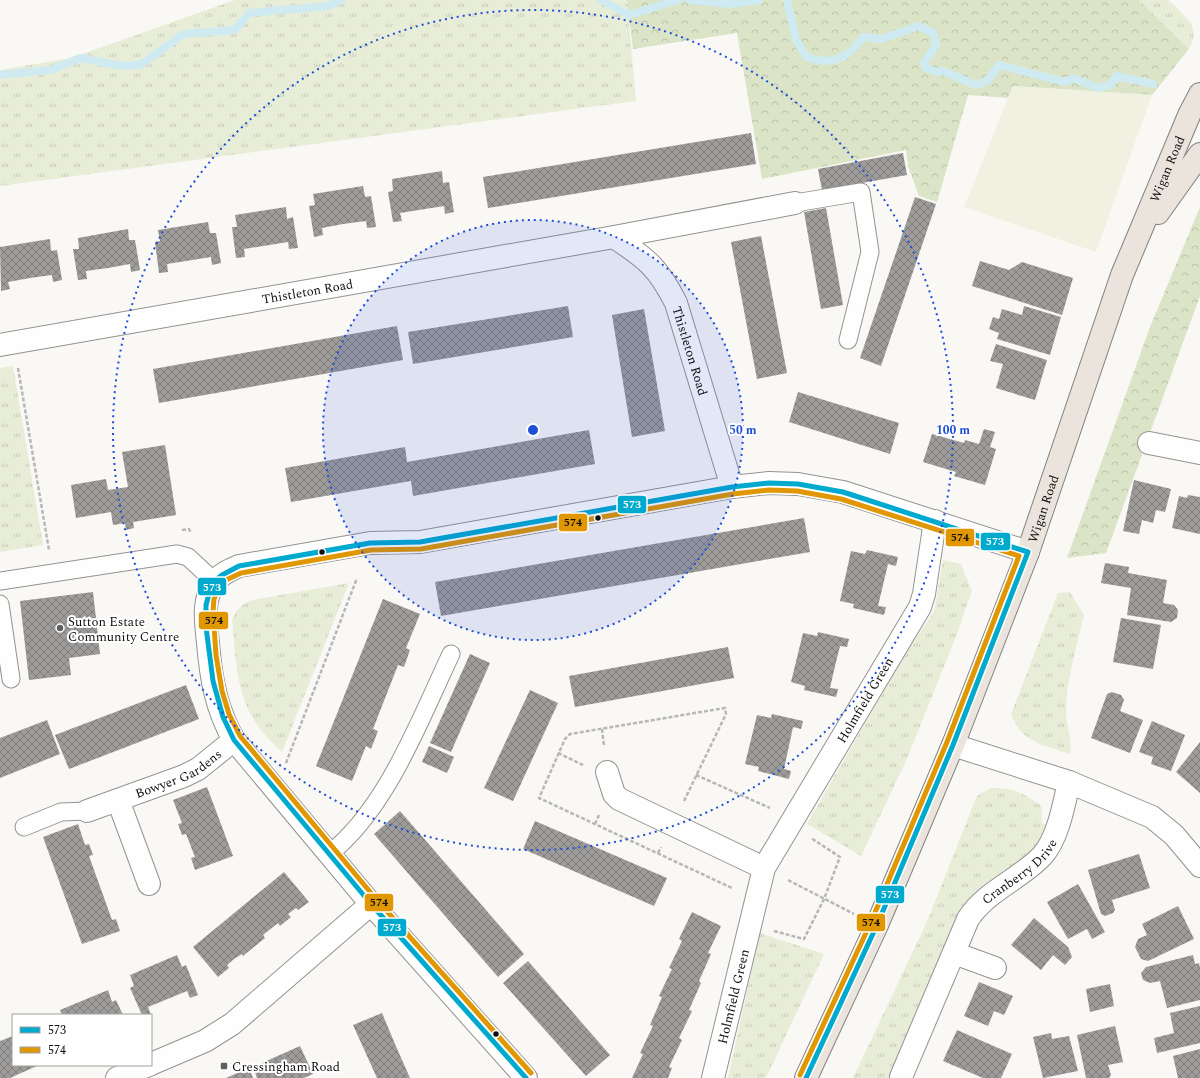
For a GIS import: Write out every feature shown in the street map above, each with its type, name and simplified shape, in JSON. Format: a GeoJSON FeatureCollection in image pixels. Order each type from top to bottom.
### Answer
{"type":"FeatureCollection","features":[{"type":"Feature","properties":{"kind":"main road","name":"Wigan Road"},"geometry":{"type":"LineString","coordinates":[[806,1078],[877,925],[953,745],[1028,552],[1122,275],[1190,113],[1200,94]]}},
{"type":"Feature","properties":{"kind":"main road","name":"Wigan Road"},"geometry":{"type":"LineString","coordinates":[[1135,244],[1200,154]]}},
{"type":"Feature","properties":{"kind":"street","name":"Thistleton Road"},"geometry":{"type":"LineString","coordinates":[[0,345],[614,237],[795,203]]}},
{"type":"Feature","properties":{"kind":"street","name":"Thistleton Road"},"geometry":{"type":"LineString","coordinates":[[614,237],[641,255],[655,268],[667,285],[676,303],[732,487]]}},
{"type":"Feature","properties":{"kind":"street"},"geometry":{"type":"LineString","coordinates":[[1149,443],[1200,453]]}},
{"type":"Feature","properties":{"kind":"street"},"geometry":{"type":"LineString","coordinates":[[526,1078],[371,904],[234,740],[219,709],[211,677],[205,611],[208,595],[215,582],[225,573],[239,566],[336,548],[370,543],[420,542],[732,487],[769,483],[821,487],[843,492],[1028,552]]}},
{"type":"Feature","properties":{"kind":"street","name":"Holmfield Green"},"geometry":{"type":"LineString","coordinates":[[713,1078],[764,868],[920,607],[924,594],[935,521]]}},
{"type":"Feature","properties":{"kind":"street","name":"Bowyer Gardens"},"geometry":{"type":"LineString","coordinates":[[87,811],[198,769],[234,740]]}},
{"type":"Feature","properties":{"kind":"street"},"geometry":{"type":"LineString","coordinates":[[953,745],[1069,782],[1152,817],[1174,835],[1200,866]]}},
{"type":"Feature","properties":{"kind":"street"},"geometry":{"type":"LineString","coordinates":[[607,772],[614,794],[619,799],[764,868]]}},
{"type":"Feature","properties":{"kind":"street","name":"Cranberry Drive"},"geometry":{"type":"LineString","coordinates":[[901,1077],[968,920],[975,908],[984,899],[1028,869],[1043,855],[1058,826],[1069,782]]}},
{"type":"Feature","properties":{"kind":"street","name":"Bowyer Gardens"},"geometry":{"type":"LineString","coordinates":[[118,800],[149,884]]}},
{"type":"Feature","properties":{"kind":"street"},"geometry":{"type":"LineString","coordinates":[[152,1064],[205,1041],[232,1024],[371,904]]}},
{"type":"Feature","properties":{"kind":"street"},"geometry":{"type":"LineString","coordinates":[[954,953],[995,968]]}},
{"type":"Feature","properties":{"kind":"street"},"geometry":{"type":"LineString","coordinates":[[117,1078],[147,1066]]}},
{"type":"Feature","properties":{"kind":"lane"},"geometry":{"type":"LineString","coordinates":[[795,203],[861,192],[870,252],[848,340]]}},
{"type":"Feature","properties":{"kind":"lane"},"geometry":{"type":"LineString","coordinates":[[0,581],[177,554],[188,557],[215,582]]}},
{"type":"Feature","properties":{"kind":"lane"},"geometry":{"type":"LineString","coordinates":[[0,604],[11,678]]}},
{"type":"Feature","properties":{"kind":"lane"},"geometry":{"type":"LineString","coordinates":[[329,854],[345,842],[392,778],[451,654]]}},
{"type":"Feature","properties":{"kind":"lane","name":"Bowyer Gardens"},"geometry":{"type":"LineString","coordinates":[[24,826],[61,812],[87,811]]}},
{"type":"Feature","properties":{"kind":"path"},"geometry":{"type":"LineString","coordinates":[[17,363],[50,552]]}},
{"type":"Feature","properties":{"kind":"path"},"geometry":{"type":"LineString","coordinates":[[285,764],[357,578]]}},
{"type":"Feature","properties":{"kind":"path"},"geometry":{"type":"LineString","coordinates":[[696,775],[792,822],[840,857],[824,899],[804,939],[750,924]]}},
{"type":"Feature","properties":{"kind":"path"},"geometry":{"type":"LineString","coordinates":[[764,868],[877,925]]}},
{"type":"Feature","properties":{"kind":"green space"},"geometry":{"type":"Polygon","coordinates":[[[235,0],[627,0],[636,101],[0,186],[0,70],[71,58],[235,0]]]}},
{"type":"Feature","properties":{"kind":"green space"},"geometry":{"type":"Polygon","coordinates":[[[627,0],[1139,0],[1189,49],[1152,95],[1013,86],[1008,98],[968,95],[937,202],[919,196],[908,166],[906,150],[762,179],[737,33],[633,49],[627,0]]]}},
{"type":"Feature","properties":{"kind":"green space"},"geometry":{"type":"Polygon","coordinates":[[[1139,0],[1168,0],[1174,5],[1192,24],[1194,38],[1189,49],[1139,0]]]}},
{"type":"Feature","properties":{"kind":"green space"},"geometry":{"type":"Polygon","coordinates":[[[1013,86],[1152,95],[1096,252],[964,207],[1013,86]]]}},
{"type":"Feature","properties":{"kind":"green space"},"geometry":{"type":"Polygon","coordinates":[[[1200,207],[1200,296],[1106,553],[1067,558],[1150,327],[1200,207]]]}},
{"type":"Feature","properties":{"kind":"green space"},"geometry":{"type":"Polygon","coordinates":[[[13,366],[43,545],[0,552],[0,368],[13,366]]]}},
{"type":"Feature","properties":{"kind":"green space"},"geometry":{"type":"Polygon","coordinates":[[[943,560],[961,564],[972,591],[955,639],[906,761],[861,856],[807,824],[907,651],[934,612],[943,560]]]}},
{"type":"Feature","properties":{"kind":"green space"},"geometry":{"type":"Polygon","coordinates":[[[349,583],[282,752],[261,730],[251,715],[245,702],[238,675],[232,620],[240,607],[253,600],[349,583]]]}},
{"type":"Feature","properties":{"kind":"green space"},"geometry":{"type":"Polygon","coordinates":[[[1070,592],[1084,615],[1072,663],[1066,700],[1066,717],[1071,743],[1070,754],[1042,745],[1027,737],[1016,724],[1011,714],[1058,593],[1070,592]]]}},
{"type":"Feature","properties":{"kind":"green space"},"geometry":{"type":"Polygon","coordinates":[[[991,788],[1012,790],[1030,798],[1042,806],[1042,824],[1050,824],[1040,845],[971,899],[893,1078],[853,1078],[926,924],[977,796],[991,788]]]}},
{"type":"Feature","properties":{"kind":"green space"},"geometry":{"type":"Polygon","coordinates":[[[760,933],[824,954],[766,1078],[728,1078],[760,933]]]}},
{"type":"Feature","properties":{"kind":"building"},"geometry":{"type":"Polygon","coordinates":[[[751,133],[756,164],[488,208],[483,177],[751,133]]]}},
{"type":"Feature","properties":{"kind":"building"},"geometry":{"type":"Polygon","coordinates":[[[903,153],[907,175],[822,190],[818,169],[903,153]]]}},
{"type":"Feature","properties":{"kind":"building"},"geometry":{"type":"Polygon","coordinates":[[[442,171],[443,183],[449,182],[454,212],[445,214],[444,206],[400,213],[402,221],[393,222],[388,192],[393,191],[392,179],[442,171]]]}},
{"type":"Feature","properties":{"kind":"building"},"geometry":{"type":"Polygon","coordinates":[[[363,186],[365,197],[371,196],[376,227],[367,228],[366,221],[343,224],[322,228],[323,235],[314,237],[309,206],[315,205],[313,194],[363,186]]]}},
{"type":"Feature","properties":{"kind":"building"},"geometry":{"type":"Polygon","coordinates":[[[915,197],[936,204],[881,366],[860,358],[915,197]]]}},
{"type":"Feature","properties":{"kind":"building"},"geometry":{"type":"Polygon","coordinates":[[[286,207],[287,219],[293,217],[298,248],[289,249],[288,242],[244,249],[245,257],[236,258],[232,227],[237,227],[235,215],[286,207]]]}},
{"type":"Feature","properties":{"kind":"building"},"geometry":{"type":"Polygon","coordinates":[[[826,208],[843,305],[821,309],[804,212],[826,208]]]}},
{"type":"Feature","properties":{"kind":"building"},"geometry":{"type":"Polygon","coordinates":[[[208,222],[210,233],[216,233],[221,263],[212,265],[211,257],[167,264],[168,272],[159,273],[155,242],[160,241],[158,230],[208,222]]]}},
{"type":"Feature","properties":{"kind":"building"},"geometry":{"type":"Polygon","coordinates":[[[128,229],[129,240],[135,240],[140,270],[131,272],[130,264],[86,271],[87,279],[78,280],[73,249],[79,249],[78,238],[128,229]]]}},
{"type":"Feature","properties":{"kind":"building"},"geometry":{"type":"Polygon","coordinates":[[[761,236],[787,373],[757,379],[731,242],[761,236]]]}},
{"type":"Feature","properties":{"kind":"building"},"geometry":{"type":"Polygon","coordinates":[[[50,239],[51,251],[57,250],[62,280],[53,282],[52,275],[30,278],[8,282],[10,289],[1,291],[0,247],[50,239]]]}},
{"type":"Feature","properties":{"kind":"building"},"geometry":{"type":"Polygon","coordinates":[[[980,261],[1009,270],[1022,262],[1073,278],[1062,315],[972,286],[980,261]]]}},
{"type":"Feature","properties":{"kind":"building"},"geometry":{"type":"Polygon","coordinates":[[[568,306],[573,337],[413,364],[408,332],[568,306]]]}},
{"type":"Feature","properties":{"kind":"building"},"geometry":{"type":"Polygon","coordinates":[[[1024,306],[1061,317],[1050,355],[997,339],[999,333],[989,329],[993,317],[999,319],[1002,309],[1022,315],[1024,306]]]}},
{"type":"Feature","properties":{"kind":"building"},"geometry":{"type":"Polygon","coordinates":[[[644,309],[665,431],[632,437],[612,315],[644,309]]]}},
{"type":"Feature","properties":{"kind":"building"},"geometry":{"type":"Polygon","coordinates":[[[397,326],[403,360],[159,403],[153,369],[397,326]]]}},
{"type":"Feature","properties":{"kind":"building"},"geometry":{"type":"Polygon","coordinates":[[[996,344],[1047,360],[1035,400],[996,388],[1003,364],[990,361],[996,344]]]}},
{"type":"Feature","properties":{"kind":"building"},"geometry":{"type":"Polygon","coordinates":[[[798,392],[899,423],[890,454],[789,422],[798,392]]]}},
{"type":"Feature","properties":{"kind":"building"},"geometry":{"type":"Polygon","coordinates":[[[984,429],[995,432],[990,447],[996,449],[985,485],[954,476],[956,472],[923,462],[932,434],[964,443],[965,440],[979,444],[984,429]]]}},
{"type":"Feature","properties":{"kind":"building"},"geometry":{"type":"Polygon","coordinates":[[[589,430],[595,464],[413,496],[411,481],[291,502],[285,468],[405,447],[407,462],[589,430]]]}},
{"type":"Feature","properties":{"kind":"building"},"geometry":{"type":"Polygon","coordinates":[[[165,445],[176,515],[133,522],[134,528],[126,530],[125,523],[113,525],[111,512],[76,518],[71,485],[106,479],[108,490],[128,487],[122,452],[165,445]]]}},
{"type":"Feature","properties":{"kind":"building"},"geometry":{"type":"Polygon","coordinates":[[[1134,480],[1171,489],[1165,512],[1156,510],[1153,523],[1142,520],[1139,534],[1123,531],[1134,480]]]}},
{"type":"Feature","properties":{"kind":"building"},"geometry":{"type":"Polygon","coordinates":[[[1188,495],[1200,497],[1200,534],[1172,528],[1179,496],[1187,498],[1188,495]]]}},
{"type":"Feature","properties":{"kind":"building"},"geometry":{"type":"Polygon","coordinates":[[[804,518],[810,552],[441,616],[435,582],[804,518]]]}},
{"type":"Feature","properties":{"kind":"building"},"geometry":{"type":"Polygon","coordinates":[[[867,550],[898,557],[896,566],[888,564],[878,606],[886,607],[884,615],[853,608],[854,604],[840,601],[851,551],[865,554],[867,550]]]}},
{"type":"Feature","properties":{"kind":"building"},"geometry":{"type":"Polygon","coordinates":[[[1105,563],[1129,567],[1128,573],[1167,580],[1163,603],[1174,605],[1178,610],[1177,618],[1171,622],[1127,615],[1131,588],[1101,583],[1105,563]]]}},
{"type":"Feature","properties":{"kind":"building","name":"Sutton Estate Community Centre"},"geometry":{"type":"Polygon","coordinates":[[[93,592],[100,654],[69,658],[71,675],[29,680],[20,601],[93,592]]]}},
{"type":"Feature","properties":{"kind":"building"},"geometry":{"type":"Polygon","coordinates":[[[383,599],[420,614],[406,648],[410,650],[404,667],[398,665],[373,729],[378,731],[371,749],[366,746],[352,781],[316,766],[383,599]]]}},
{"type":"Feature","properties":{"kind":"building"},"geometry":{"type":"Polygon","coordinates":[[[1121,618],[1161,625],[1153,669],[1113,662],[1121,618]]]}},
{"type":"Feature","properties":{"kind":"building"},"geometry":{"type":"Polygon","coordinates":[[[818,632],[849,639],[847,647],[840,646],[830,688],[838,689],[836,697],[804,690],[805,686],[791,682],[803,633],[817,636],[818,632]]]}},
{"type":"Feature","properties":{"kind":"building"},"geometry":{"type":"Polygon","coordinates":[[[728,647],[734,678],[575,707],[569,676],[728,647]]]}},
{"type":"Feature","properties":{"kind":"building"},"geometry":{"type":"Polygon","coordinates":[[[470,654],[490,663],[451,752],[430,743],[470,654]]]}},
{"type":"Feature","properties":{"kind":"building"},"geometry":{"type":"Polygon","coordinates":[[[186,685],[199,719],[69,769],[55,735],[186,685]]]}},
{"type":"Feature","properties":{"kind":"building"},"geometry":{"type":"Polygon","coordinates":[[[530,690],[558,703],[513,801],[484,788],[530,690]]]}},
{"type":"Feature","properties":{"kind":"building"},"geometry":{"type":"Polygon","coordinates":[[[1112,692],[1121,695],[1124,700],[1120,711],[1143,720],[1130,753],[1091,738],[1107,694],[1112,692]]]}},
{"type":"Feature","properties":{"kind":"building"},"geometry":{"type":"Polygon","coordinates":[[[772,714],[803,721],[801,729],[793,727],[784,769],[791,771],[789,779],[758,771],[759,767],[745,764],[757,715],[771,718],[772,714]]]}},
{"type":"Feature","properties":{"kind":"building"},"geometry":{"type":"Polygon","coordinates":[[[47,720],[60,754],[0,778],[0,738],[47,720]]]}},
{"type":"Feature","properties":{"kind":"building"},"geometry":{"type":"Polygon","coordinates":[[[1152,721],[1185,735],[1171,771],[1151,764],[1153,757],[1139,752],[1152,721]]]}},
{"type":"Feature","properties":{"kind":"building"},"geometry":{"type":"Polygon","coordinates":[[[1200,742],[1200,793],[1176,772],[1200,742]]]}},
{"type":"Feature","properties":{"kind":"building"},"geometry":{"type":"Polygon","coordinates":[[[429,746],[454,757],[447,773],[422,762],[429,746]]]}},
{"type":"Feature","properties":{"kind":"building"},"geometry":{"type":"Polygon","coordinates":[[[207,787],[233,856],[195,870],[191,858],[195,857],[186,834],[182,835],[178,824],[182,823],[173,800],[207,787]]]}},
{"type":"Feature","properties":{"kind":"building"},"geometry":{"type":"Polygon","coordinates":[[[400,811],[524,954],[498,977],[374,834],[400,811]]]}},
{"type":"Feature","properties":{"kind":"building"},"geometry":{"type":"Polygon","coordinates":[[[535,821],[667,878],[654,906],[523,849],[535,821]]]}},
{"type":"Feature","properties":{"kind":"building"},"geometry":{"type":"Polygon","coordinates":[[[78,824],[85,845],[89,844],[93,855],[89,856],[112,920],[116,919],[120,931],[82,944],[43,837],[78,824]]]}},
{"type":"Feature","properties":{"kind":"building"},"geometry":{"type":"Polygon","coordinates":[[[1139,854],[1150,888],[1112,900],[1115,910],[1113,913],[1105,916],[1101,914],[1088,870],[1139,854]]]}},
{"type":"Feature","properties":{"kind":"building"},"geometry":{"type":"Polygon","coordinates":[[[284,872],[309,902],[298,910],[296,908],[288,914],[291,917],[280,926],[278,923],[263,935],[265,938],[243,956],[242,954],[234,959],[227,965],[229,968],[218,977],[193,947],[284,872]]]}},
{"type":"Feature","properties":{"kind":"building"},"geometry":{"type":"Polygon","coordinates":[[[1078,884],[1105,932],[1092,939],[1087,929],[1068,939],[1047,902],[1078,884]]]}},
{"type":"Feature","properties":{"kind":"building"},"geometry":{"type":"Polygon","coordinates":[[[1178,906],[1194,939],[1148,961],[1141,959],[1135,947],[1138,939],[1147,935],[1142,924],[1178,906]]]}},
{"type":"Feature","properties":{"kind":"building"},"geometry":{"type":"Polygon","coordinates":[[[692,912],[721,926],[708,953],[711,954],[699,981],[701,983],[689,1010],[692,1011],[679,1038],[682,1040],[669,1067],[672,1068],[668,1078],[632,1078],[643,1054],[640,1053],[653,1026],[650,1025],[662,997],[659,996],[672,969],[669,968],[682,941],[679,939],[692,912]]]}},
{"type":"Feature","properties":{"kind":"building"},"geometry":{"type":"Polygon","coordinates":[[[1034,918],[1068,947],[1072,957],[1065,965],[1053,955],[1041,970],[1011,945],[1034,918]]]}},
{"type":"Feature","properties":{"kind":"building"},"geometry":{"type":"Polygon","coordinates":[[[177,955],[182,967],[186,965],[198,995],[190,998],[187,991],[148,1007],[151,1014],[142,1014],[130,988],[134,986],[130,975],[177,955]]]}},
{"type":"Feature","properties":{"kind":"building"},"geometry":{"type":"Polygon","coordinates":[[[1193,955],[1195,964],[1199,963],[1200,968],[1200,1000],[1167,1008],[1160,981],[1150,983],[1143,980],[1141,973],[1146,967],[1193,955]]]}},
{"type":"Feature","properties":{"kind":"building"},"geometry":{"type":"Polygon","coordinates":[[[528,961],[610,1055],[586,1076],[503,983],[528,961]]]}},
{"type":"Feature","properties":{"kind":"building"},"geometry":{"type":"Polygon","coordinates":[[[979,982],[1013,996],[1004,1015],[994,1011],[988,1026],[964,1016],[979,982]]]}},
{"type":"Feature","properties":{"kind":"building"},"geometry":{"type":"Polygon","coordinates":[[[1110,984],[1114,1006],[1090,1012],[1086,989],[1110,984]]]}},
{"type":"Feature","properties":{"kind":"building"},"geometry":{"type":"Polygon","coordinates":[[[108,990],[112,1002],[116,1000],[123,1014],[62,1014],[60,1010],[108,990]]]}},
{"type":"Feature","properties":{"kind":"building"},"geometry":{"type":"Polygon","coordinates":[[[1200,1006],[1200,1043],[1157,1053],[1154,1038],[1174,1033],[1170,1013],[1200,1006]]]}},
{"type":"Feature","properties":{"kind":"building"},"geometry":{"type":"Polygon","coordinates":[[[382,1013],[410,1078],[377,1078],[353,1025],[382,1013]]]}},
{"type":"Feature","properties":{"kind":"building"},"geometry":{"type":"Polygon","coordinates":[[[1115,1026],[1123,1062],[1108,1065],[1111,1075],[1109,1078],[1086,1078],[1077,1035],[1115,1026]]]}},
{"type":"Feature","properties":{"kind":"building"},"geometry":{"type":"Polygon","coordinates":[[[957,1030],[1012,1054],[1001,1078],[983,1078],[943,1061],[957,1030]]]}},
{"type":"Feature","properties":{"kind":"building"},"geometry":{"type":"Polygon","coordinates":[[[1051,1033],[1052,1039],[1069,1036],[1078,1071],[1043,1078],[1033,1037],[1051,1033]]]}},
{"type":"Feature","properties":{"kind":"building"},"geometry":{"type":"Polygon","coordinates":[[[12,1036],[12,1066],[37,1066],[10,1078],[0,1078],[0,1041],[12,1036]]]}},
{"type":"Feature","properties":{"kind":"building"},"geometry":{"type":"Polygon","coordinates":[[[300,1046],[313,1074],[304,1078],[257,1078],[253,1067],[300,1046]]]}},
{"type":"Feature","properties":{"kind":"building"},"geometry":{"type":"Polygon","coordinates":[[[1200,1049],[1200,1078],[1178,1078],[1173,1056],[1200,1049]]]}},
{"type":"Feature","properties":{"kind":"building"},"geometry":{"type":"Polygon","coordinates":[[[249,1068],[253,1078],[226,1078],[249,1068]]]}},
{"type":"Feature","properties":{"kind":"waterway"},"geometry":{"type":"LineString","coordinates":[[0,75],[51,70],[80,58],[122,66],[140,65],[184,34],[235,30],[249,13],[329,6],[341,0]]}},
{"type":"Feature","properties":{"kind":"waterway"},"geometry":{"type":"LineString","coordinates":[[601,0],[629,15],[678,0]]}},
{"type":"Feature","properties":{"kind":"waterway"},"geometry":{"type":"LineString","coordinates":[[689,0],[732,4],[759,0]]}},
{"type":"Feature","properties":{"kind":"waterway"},"geometry":{"type":"LineString","coordinates":[[787,0],[796,39],[806,57],[815,60],[824,61],[839,59],[851,51],[863,37],[882,39],[918,26],[934,33],[936,45],[924,63],[926,68],[937,72],[943,71],[976,85],[987,81],[999,65],[1065,82],[1073,78],[1098,88],[1110,85],[1117,76],[1153,84]]}},
{"type":"Feature","properties":{"kind":"transit line","name":"573"},"geometry":{"type":"LineString","coordinates":[[526,1078],[371,904],[234,740],[223,717],[213,681],[206,627],[206,605],[210,590],[216,580],[222,575],[239,566],[370,543],[420,542],[732,487],[769,483],[798,484],[843,492],[1028,552],[953,745],[877,925],[806,1078]]}},
{"type":"Feature","properties":{"kind":"transit line","name":"574"},"geometry":{"type":"LineString","coordinates":[[531,1073],[376,899],[240,736],[229,714],[222,691],[216,655],[213,612],[214,599],[220,587],[226,580],[241,573],[371,550],[421,549],[733,494],[769,490],[797,491],[841,499],[1019,556],[947,742],[871,922],[800,1075]]}},
{"type":"Feature","properties":{"kind":"place","name":"Sutton Estate Community Centre"},"geometry":{"type":"Point","coordinates":[60,628]}},
{"type":"Feature","properties":{"kind":"place","name":"Cressingham Road"},"geometry":{"type":"Point","coordinates":[224,1066]}}]}
